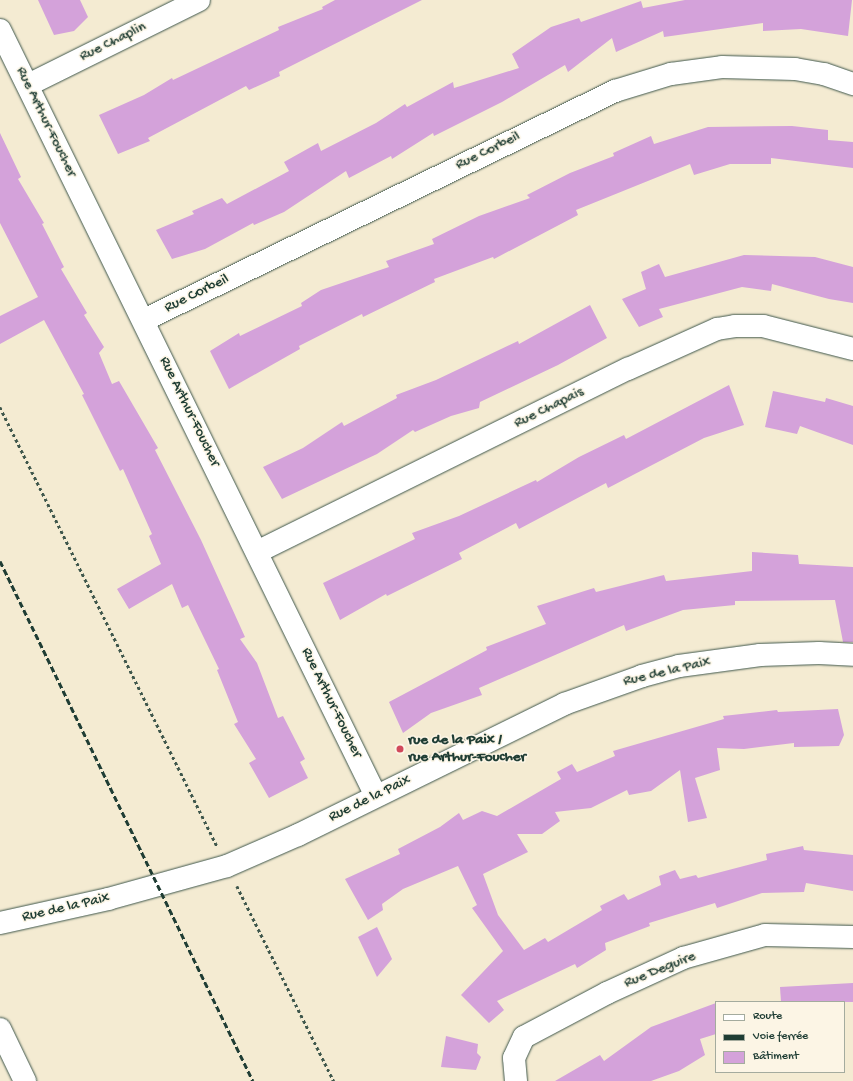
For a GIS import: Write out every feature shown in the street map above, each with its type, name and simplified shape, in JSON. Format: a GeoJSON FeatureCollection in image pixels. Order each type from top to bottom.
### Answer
{"type":"FeatureCollection","features":[{"type":"Feature","properties":{"kind":"street","name":"Rue Chaplin"},"geometry":{"type":"LineString","coordinates":[[28,85],[199,0]]}},
{"type":"Feature","properties":{"kind":"street","name":"Rue Arthur-Foucher"},"geometry":{"type":"LineString","coordinates":[[0,30],[144,320],[376,796]]}},
{"type":"Feature","properties":{"kind":"street","name":"Rue Corbeil"},"geometry":{"type":"LineString","coordinates":[[144,320],[615,91],[671,74],[722,67],[795,69],[853,84]]}},
{"type":"Feature","properties":{"kind":"street","name":"Rue Chapais"},"geometry":{"type":"LineString","coordinates":[[257,552],[710,332],[735,326],[763,326],[853,349]]}},
{"type":"Feature","properties":{"kind":"street","name":"Rue de la Paix"},"geometry":{"type":"LineString","coordinates":[[0,923],[108,899],[227,866],[376,796],[564,704],[642,676],[679,666],[760,655],[819,653],[853,655]]}},
{"type":"Feature","properties":{"kind":"street","name":"Rue Deguire"},"geometry":{"type":"LineString","coordinates":[[516,1081],[514,1058],[524,1037],[606,993],[684,958],[765,935],[853,937]]}},
{"type":"Feature","properties":{"kind":"street"},"geometry":{"type":"LineString","coordinates":[[0,1029],[26,1081]]}},
{"type":"Feature","properties":{"kind":"path"},"geometry":{"type":"LineString","coordinates":[[0,407],[334,1081]]}},
{"type":"Feature","properties":{"kind":"building"},"geometry":{"type":"Polygon","coordinates":[[[38,0],[80,0],[88,17],[74,31],[54,35],[38,0]]]}},
{"type":"Feature","properties":{"kind":"building"},"geometry":{"type":"Polygon","coordinates":[[[335,0],[422,0],[279,72],[280,76],[249,90],[246,86],[148,138],[150,141],[118,154],[99,115],[144,95],[172,78],[173,80],[279,30],[278,27],[323,9],[322,7],[335,0]]]}},
{"type":"Feature","properties":{"kind":"building"},"geometry":{"type":"Polygon","coordinates":[[[685,0],[852,0],[848,36],[801,29],[763,31],[763,23],[664,37],[663,31],[616,52],[612,38],[568,72],[565,65],[502,102],[434,136],[433,133],[392,159],[391,156],[349,178],[346,171],[284,212],[254,225],[253,223],[205,249],[172,259],[156,230],[194,214],[192,211],[222,198],[227,204],[289,171],[284,162],[318,143],[321,151],[376,123],[405,104],[407,107],[453,82],[454,88],[519,68],[512,54],[551,27],[579,18],[581,22],[641,1],[643,8],[685,0]]]}},
{"type":"Feature","properties":{"kind":"building"},"geometry":{"type":"Polygon","coordinates":[[[792,126],[828,130],[828,140],[853,142],[853,168],[771,158],[771,164],[730,164],[694,175],[690,164],[576,210],[578,215],[494,259],[493,257],[434,279],[435,282],[363,317],[362,314],[299,346],[300,349],[229,389],[210,351],[239,333],[240,336],[302,306],[301,303],[321,290],[389,267],[386,261],[434,244],[432,239],[479,216],[530,198],[527,195],[570,173],[614,156],[613,153],[651,136],[654,144],[708,127],[792,126]]]}},
{"type":"Feature","properties":{"kind":"building"},"geometry":{"type":"Polygon","coordinates":[[[0,133],[21,177],[18,179],[44,223],[42,224],[64,267],[61,269],[87,313],[84,315],[104,347],[99,353],[112,384],[119,381],[158,448],[155,450],[201,540],[245,637],[240,639],[257,663],[278,718],[283,716],[305,759],[300,762],[308,778],[269,798],[249,763],[256,759],[234,724],[238,722],[217,670],[219,669],[188,605],[182,608],[172,584],[129,609],[117,589],[161,564],[149,536],[152,534],[123,469],[120,471],[82,395],[84,394],[44,320],[0,344],[0,316],[38,297],[0,223],[0,133]]]}},
{"type":"Feature","properties":{"kind":"building"},"geometry":{"type":"Polygon","coordinates":[[[744,255],[815,257],[853,267],[853,303],[829,299],[772,284],[771,291],[742,287],[659,309],[663,317],[639,327],[622,299],[646,289],[641,272],[659,264],[665,277],[744,255]]]}},
{"type":"Feature","properties":{"kind":"building"},"geometry":{"type":"Polygon","coordinates":[[[590,305],[607,338],[558,365],[480,402],[479,408],[451,416],[415,432],[413,430],[377,454],[282,499],[263,467],[303,448],[342,422],[344,426],[397,398],[396,395],[436,380],[518,341],[519,344],[590,305]]]}},
{"type":"Feature","properties":{"kind":"building"},"geometry":{"type":"Polygon","coordinates":[[[729,385],[744,425],[704,438],[608,488],[606,483],[519,529],[516,523],[459,553],[462,559],[387,596],[386,594],[340,620],[323,583],[415,539],[412,533],[459,516],[536,480],[537,482],[579,457],[624,435],[626,439],[729,385]]]}},
{"type":"Feature","properties":{"kind":"building"},"geometry":{"type":"Polygon","coordinates":[[[773,391],[825,402],[826,398],[853,406],[853,445],[800,426],[797,434],[765,427],[773,391]]]}},
{"type":"Feature","properties":{"kind":"building"},"geometry":{"type":"Polygon","coordinates":[[[752,552],[798,555],[799,564],[853,567],[853,642],[843,642],[835,600],[735,601],[735,605],[683,610],[626,631],[624,625],[479,688],[482,695],[431,713],[403,733],[389,702],[487,650],[486,647],[546,624],[537,606],[594,588],[596,592],[664,575],[666,581],[752,571],[752,552]]]}},
{"type":"Feature","properties":{"kind":"building"},"geometry":{"type":"Polygon","coordinates":[[[838,709],[844,735],[839,746],[794,747],[794,743],[744,749],[717,748],[720,770],[695,778],[707,818],[688,822],[680,770],[651,791],[629,795],[627,790],[591,808],[555,812],[560,821],[542,834],[517,834],[528,852],[483,874],[498,915],[524,950],[545,938],[548,942],[602,910],[600,906],[624,894],[628,900],[661,885],[659,876],[675,870],[680,879],[696,875],[698,878],[767,860],[766,854],[803,846],[804,850],[853,855],[853,891],[806,883],[804,892],[762,893],[717,908],[715,903],[649,923],[650,926],[605,943],[606,950],[577,968],[575,964],[497,1001],[504,1010],[489,1023],[461,995],[503,951],[472,908],[477,905],[458,866],[403,889],[382,904],[383,910],[368,920],[345,879],[400,854],[398,849],[440,827],[459,813],[463,820],[482,811],[497,816],[561,779],[557,772],[572,764],[577,772],[615,756],[613,751],[724,719],[723,716],[777,710],[778,712],[838,709]]]}},
{"type":"Feature","properties":{"kind":"building"},"geometry":{"type":"Polygon","coordinates":[[[377,927],[392,959],[377,977],[358,937],[377,927]]]}},
{"type":"Feature","properties":{"kind":"building"},"geometry":{"type":"Polygon","coordinates":[[[853,983],[853,1002],[781,1001],[780,987],[853,983]]]}},
{"type":"Feature","properties":{"kind":"building"},"geometry":{"type":"Polygon","coordinates":[[[715,1003],[715,1034],[700,1039],[705,1055],[679,1071],[651,1081],[555,1081],[600,1055],[604,1061],[651,1027],[715,1003]]]}},
{"type":"Feature","properties":{"kind":"building"},"geometry":{"type":"Polygon","coordinates":[[[446,1036],[478,1044],[477,1053],[481,1057],[476,1070],[441,1067],[446,1036]]]}},
{"type":"Feature","properties":{"kind":"railway"},"geometry":{"type":"LineString","coordinates":[[0,561],[253,1081]]}},
{"type":"Feature","properties":{"kind":"place","name":"rue de la Paix / rue Arthur-Foucher"},"geometry":{"type":"Point","coordinates":[400,749]}}]}
